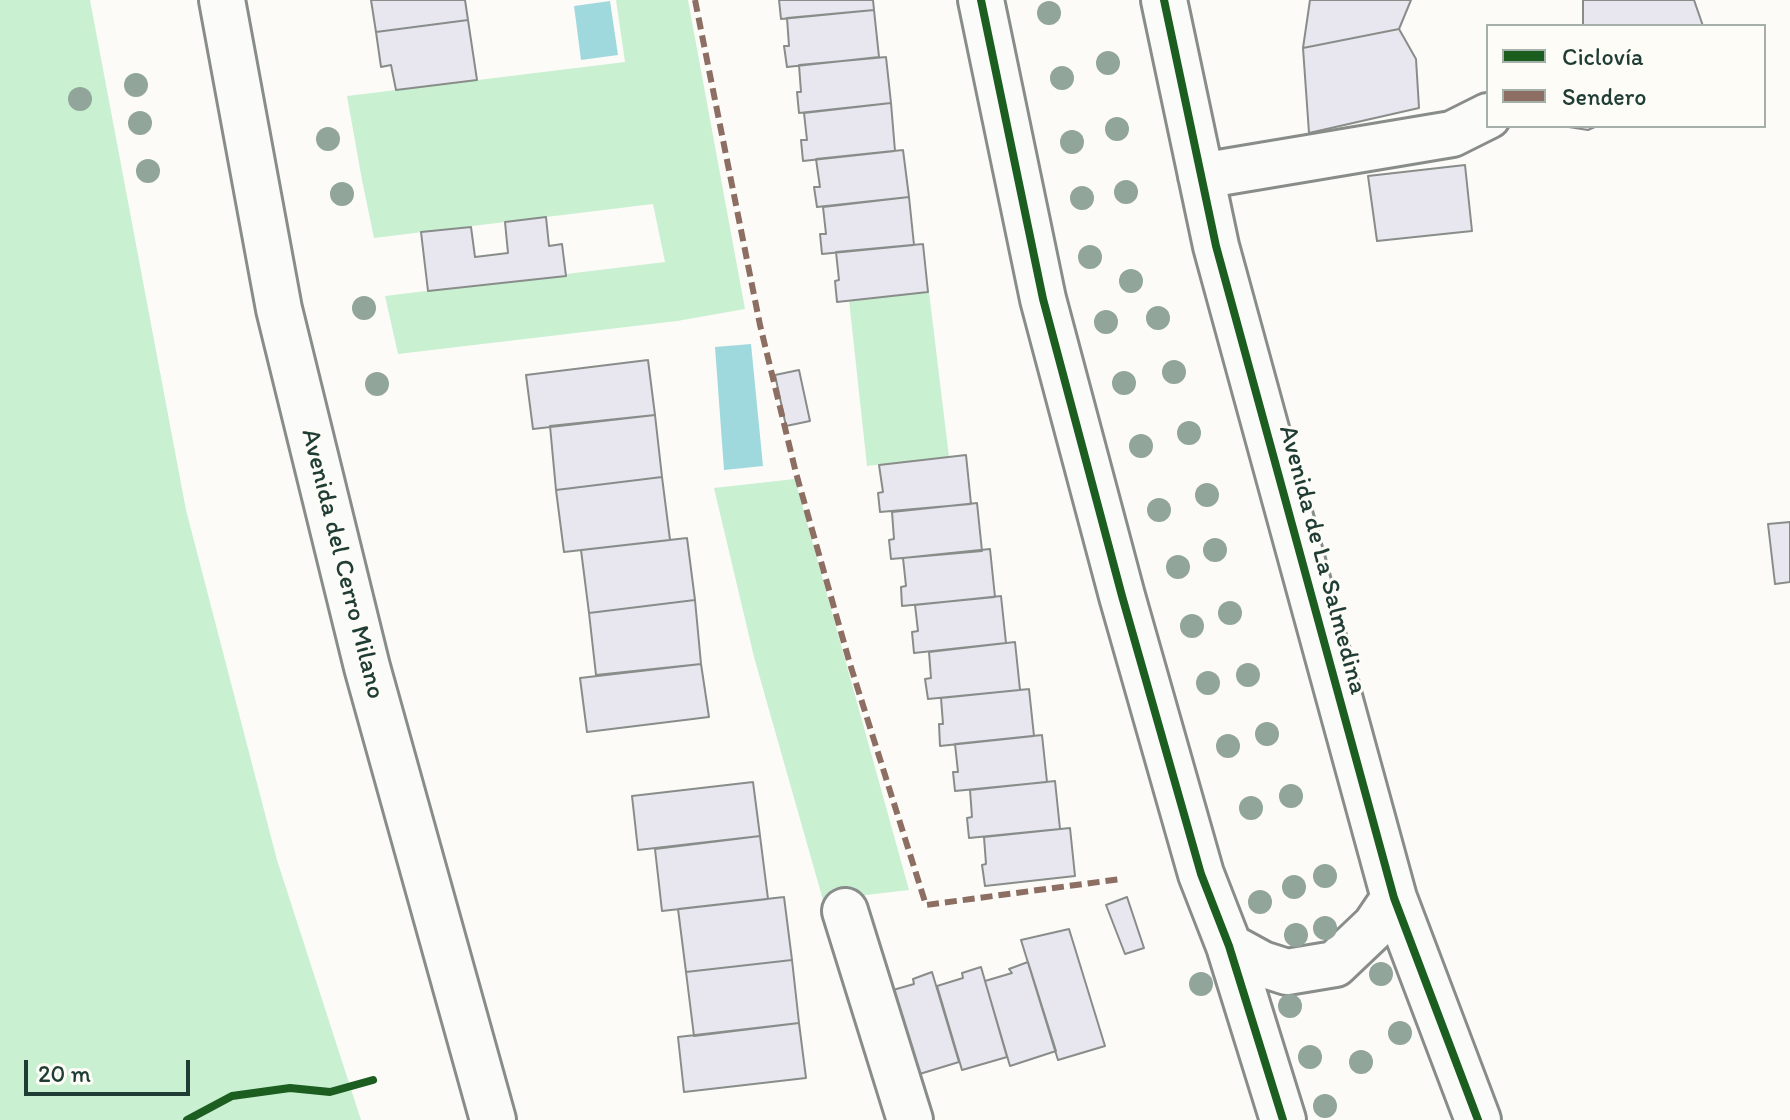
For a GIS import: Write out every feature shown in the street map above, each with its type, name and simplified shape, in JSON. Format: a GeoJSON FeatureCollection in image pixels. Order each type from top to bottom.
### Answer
{"type":"FeatureCollection","features":[{"type":"Feature","properties":{"kind":"street","name":"Avenida del Cerro Milano"},"geometry":{"type":"LineString","coordinates":[[222,0],[279,309],[367,667],[493,1120]]}},
{"type":"Feature","properties":{"kind":"street"},"geometry":{"type":"LineString","coordinates":[[981,0],[1043,299],[1122,596],[1201,874],[1229,946],[1283,1120]]}},
{"type":"Feature","properties":{"kind":"street","name":"Avenida de La Salmedina"},"geometry":{"type":"LineString","coordinates":[[1164,0],[1224,276],[1394,898],[1478,1120]]}},
{"type":"Feature","properties":{"kind":"street"},"geometry":{"type":"LineString","coordinates":[[1201,176],[1452,134],[1486,117]]}},
{"type":"Feature","properties":{"kind":"street"},"geometry":{"type":"LineString","coordinates":[[1229,946],[1262,964],[1287,972],[1335,964],[1375,926],[1394,898]]}},
{"type":"Feature","properties":{"kind":"street"},"geometry":{"type":"LineString","coordinates":[[845,911],[910,1120]]}},
{"type":"Feature","properties":{"kind":"green space"},"geometry":{"type":"Polygon","coordinates":[[[0,0],[90,0],[186,510],[277,860],[361,1120],[0,1120],[0,0]]]}},
{"type":"Feature","properties":{"kind":"green space"},"geometry":{"type":"Polygon","coordinates":[[[616,0],[688,0],[745,309],[677,321],[398,354],[385,296],[665,262],[653,204],[374,238],[362,180],[347,96],[625,62],[616,0]]]}},
{"type":"Feature","properties":{"kind":"green space"},"geometry":{"type":"Polygon","coordinates":[[[929,292],[949,457],[867,466],[849,300],[929,292]]]}},
{"type":"Feature","properties":{"kind":"green space"},"geometry":{"type":"Polygon","coordinates":[[[795,479],[909,890],[823,900],[754,657],[714,488],[795,479]]]}},
{"type":"Feature","properties":{"kind":"water"},"geometry":{"type":"Polygon","coordinates":[[[610,1],[618,55],[581,60],[574,6],[610,1]]]}},
{"type":"Feature","properties":{"kind":"water"},"geometry":{"type":"Polygon","coordinates":[[[751,344],[763,466],[724,470],[715,347],[751,344]]]}},
{"type":"Feature","properties":{"kind":"building"},"geometry":{"type":"Polygon","coordinates":[[[371,0],[465,0],[468,20],[376,32],[371,0]]]}},
{"type":"Feature","properties":{"kind":"building"},"geometry":{"type":"Polygon","coordinates":[[[779,0],[873,0],[874,10],[781,19],[779,0]]]}},
{"type":"Feature","properties":{"kind":"building"},"geometry":{"type":"Polygon","coordinates":[[[1310,0],[1411,0],[1399,29],[1303,48],[1310,0]]]}},
{"type":"Feature","properties":{"kind":"building"},"geometry":{"type":"Polygon","coordinates":[[[1583,0],[1694,0],[1702,24],[1583,24],[1583,0]]]}},
{"type":"Feature","properties":{"kind":"building"},"geometry":{"type":"Polygon","coordinates":[[[874,10],[879,57],[787,67],[784,46],[789,46],[787,18],[874,10]]]}},
{"type":"Feature","properties":{"kind":"building"},"geometry":{"type":"Polygon","coordinates":[[[468,20],[477,80],[396,90],[391,65],[381,67],[376,32],[468,20]]]}},
{"type":"Feature","properties":{"kind":"building"},"geometry":{"type":"Polygon","coordinates":[[[1399,29],[1416,59],[1419,108],[1309,133],[1303,48],[1399,29]]]}},
{"type":"Feature","properties":{"kind":"building"},"geometry":{"type":"Polygon","coordinates":[[[886,57],[891,103],[799,113],[799,65],[886,57]]]}},
{"type":"Feature","properties":{"kind":"building"},"geometry":{"type":"Polygon","coordinates":[[[891,103],[895,151],[803,161],[801,140],[807,140],[804,113],[891,103]]]}},
{"type":"Feature","properties":{"kind":"building"},"geometry":{"type":"Polygon","coordinates":[[[903,150],[909,197],[817,207],[814,187],[820,187],[816,159],[903,150]]]}},
{"type":"Feature","properties":{"kind":"building"},"geometry":{"type":"Polygon","coordinates":[[[1465,165],[1472,231],[1377,241],[1368,176],[1465,165]]]}},
{"type":"Feature","properties":{"kind":"building"},"geometry":{"type":"Polygon","coordinates":[[[909,197],[914,245],[822,254],[820,234],[826,234],[823,207],[909,197]]]}},
{"type":"Feature","properties":{"kind":"building"},"geometry":{"type":"Polygon","coordinates":[[[546,217],[549,246],[562,244],[566,276],[428,291],[421,232],[471,227],[475,257],[508,253],[505,222],[546,217]]]}},
{"type":"Feature","properties":{"kind":"building"},"geometry":{"type":"Polygon","coordinates":[[[923,244],[928,292],[837,302],[835,281],[839,280],[836,252],[923,244]]]}},
{"type":"Feature","properties":{"kind":"building"},"geometry":{"type":"Polygon","coordinates":[[[648,360],[655,415],[533,429],[526,375],[648,360]]]}},
{"type":"Feature","properties":{"kind":"building"},"geometry":{"type":"Polygon","coordinates":[[[799,370],[810,421],[786,426],[775,375],[799,370]]]}},
{"type":"Feature","properties":{"kind":"building"},"geometry":{"type":"Polygon","coordinates":[[[655,415],[662,477],[556,490],[550,426],[655,415]]]}},
{"type":"Feature","properties":{"kind":"building"},"geometry":{"type":"Polygon","coordinates":[[[966,455],[971,504],[880,512],[878,493],[883,492],[879,465],[966,455]]]}},
{"type":"Feature","properties":{"kind":"building"},"geometry":{"type":"Polygon","coordinates":[[[662,477],[670,540],[564,552],[556,490],[662,477]]]}},
{"type":"Feature","properties":{"kind":"building"},"geometry":{"type":"Polygon","coordinates":[[[977,503],[982,551],[891,559],[889,540],[894,539],[892,512],[977,503]]]}},
{"type":"Feature","properties":{"kind":"building"},"geometry":{"type":"Polygon","coordinates":[[[1790,522],[1790,582],[1775,584],[1768,524],[1790,522]]]}},
{"type":"Feature","properties":{"kind":"building"},"geometry":{"type":"Polygon","coordinates":[[[687,538],[695,600],[589,613],[581,550],[687,538]]]}},
{"type":"Feature","properties":{"kind":"building"},"geometry":{"type":"Polygon","coordinates":[[[990,549],[995,597],[902,606],[901,587],[906,586],[903,558],[990,549]]]}},
{"type":"Feature","properties":{"kind":"building"},"geometry":{"type":"Polygon","coordinates":[[[1001,596],[1006,643],[914,653],[912,632],[918,631],[915,605],[1001,596]]]}},
{"type":"Feature","properties":{"kind":"building"},"geometry":{"type":"Polygon","coordinates":[[[695,600],[701,664],[596,675],[589,613],[695,600]]]}},
{"type":"Feature","properties":{"kind":"building"},"geometry":{"type":"Polygon","coordinates":[[[1015,642],[1020,690],[928,699],[925,679],[931,678],[929,652],[1015,642]]]}},
{"type":"Feature","properties":{"kind":"building"},"geometry":{"type":"Polygon","coordinates":[[[701,664],[709,717],[587,732],[580,678],[701,664]]]}},
{"type":"Feature","properties":{"kind":"building"},"geometry":{"type":"Polygon","coordinates":[[[1029,689],[1034,736],[940,746],[939,724],[943,724],[941,698],[1029,689]]]}},
{"type":"Feature","properties":{"kind":"building"},"geometry":{"type":"Polygon","coordinates":[[[1042,735],[1047,782],[955,791],[953,772],[958,772],[955,744],[1042,735]]]}},
{"type":"Feature","properties":{"kind":"building"},"geometry":{"type":"Polygon","coordinates":[[[1055,781],[1060,829],[969,838],[967,818],[972,817],[970,790],[1055,781]]]}},
{"type":"Feature","properties":{"kind":"building"},"geometry":{"type":"Polygon","coordinates":[[[753,782],[760,836],[638,850],[632,796],[753,782]]]}},
{"type":"Feature","properties":{"kind":"building"},"geometry":{"type":"Polygon","coordinates":[[[1070,828],[1075,876],[985,886],[982,865],[986,864],[984,837],[1070,828]]]}},
{"type":"Feature","properties":{"kind":"building"},"geometry":{"type":"Polygon","coordinates":[[[760,836],[768,899],[662,911],[655,849],[760,836]]]}},
{"type":"Feature","properties":{"kind":"building"},"geometry":{"type":"Polygon","coordinates":[[[784,897],[792,960],[686,972],[678,909],[784,897]]]}},
{"type":"Feature","properties":{"kind":"building"},"geometry":{"type":"Polygon","coordinates":[[[1127,897],[1144,948],[1125,954],[1106,905],[1127,897]]]}},
{"type":"Feature","properties":{"kind":"building"},"geometry":{"type":"Polygon","coordinates":[[[1069,929],[1105,1046],[1058,1060],[1021,940],[1069,929]]]}},
{"type":"Feature","properties":{"kind":"building"},"geometry":{"type":"Polygon","coordinates":[[[792,960],[799,1023],[694,1036],[686,972],[792,960]]]}},
{"type":"Feature","properties":{"kind":"building"},"geometry":{"type":"Polygon","coordinates":[[[1028,962],[1056,1051],[1010,1066],[985,981],[1012,973],[1009,969],[1028,962]]]}},
{"type":"Feature","properties":{"kind":"building"},"geometry":{"type":"Polygon","coordinates":[[[981,967],[1007,1057],[962,1070],[937,986],[963,978],[962,973],[981,967]]]}},
{"type":"Feature","properties":{"kind":"building"},"geometry":{"type":"Polygon","coordinates":[[[932,972],[959,1062],[913,1076],[886,992],[914,984],[913,979],[932,972]]]}},
{"type":"Feature","properties":{"kind":"building"},"geometry":{"type":"Polygon","coordinates":[[[799,1023],[806,1078],[684,1092],[678,1037],[799,1023]]]}},
{"type":"Feature","properties":{"kind":"marked path"},"geometry":{"type":"LineString","coordinates":[[695,0],[760,325],[796,473],[850,664],[926,905],[1121,879]]}},
{"type":"Feature","properties":{"kind":"cycle path"},"geometry":{"type":"LineString","coordinates":[[981,0],[1043,299],[1122,596],[1201,874],[1229,946],[1283,1120]]}},
{"type":"Feature","properties":{"kind":"cycle path"},"geometry":{"type":"LineString","coordinates":[[1164,0],[1216,246],[1394,898],[1478,1120]]}},
{"type":"Feature","properties":{"kind":"cycle path"},"geometry":{"type":"LineString","coordinates":[[187,1120],[232,1096],[290,1088],[330,1092],[373,1080]]}}]}
